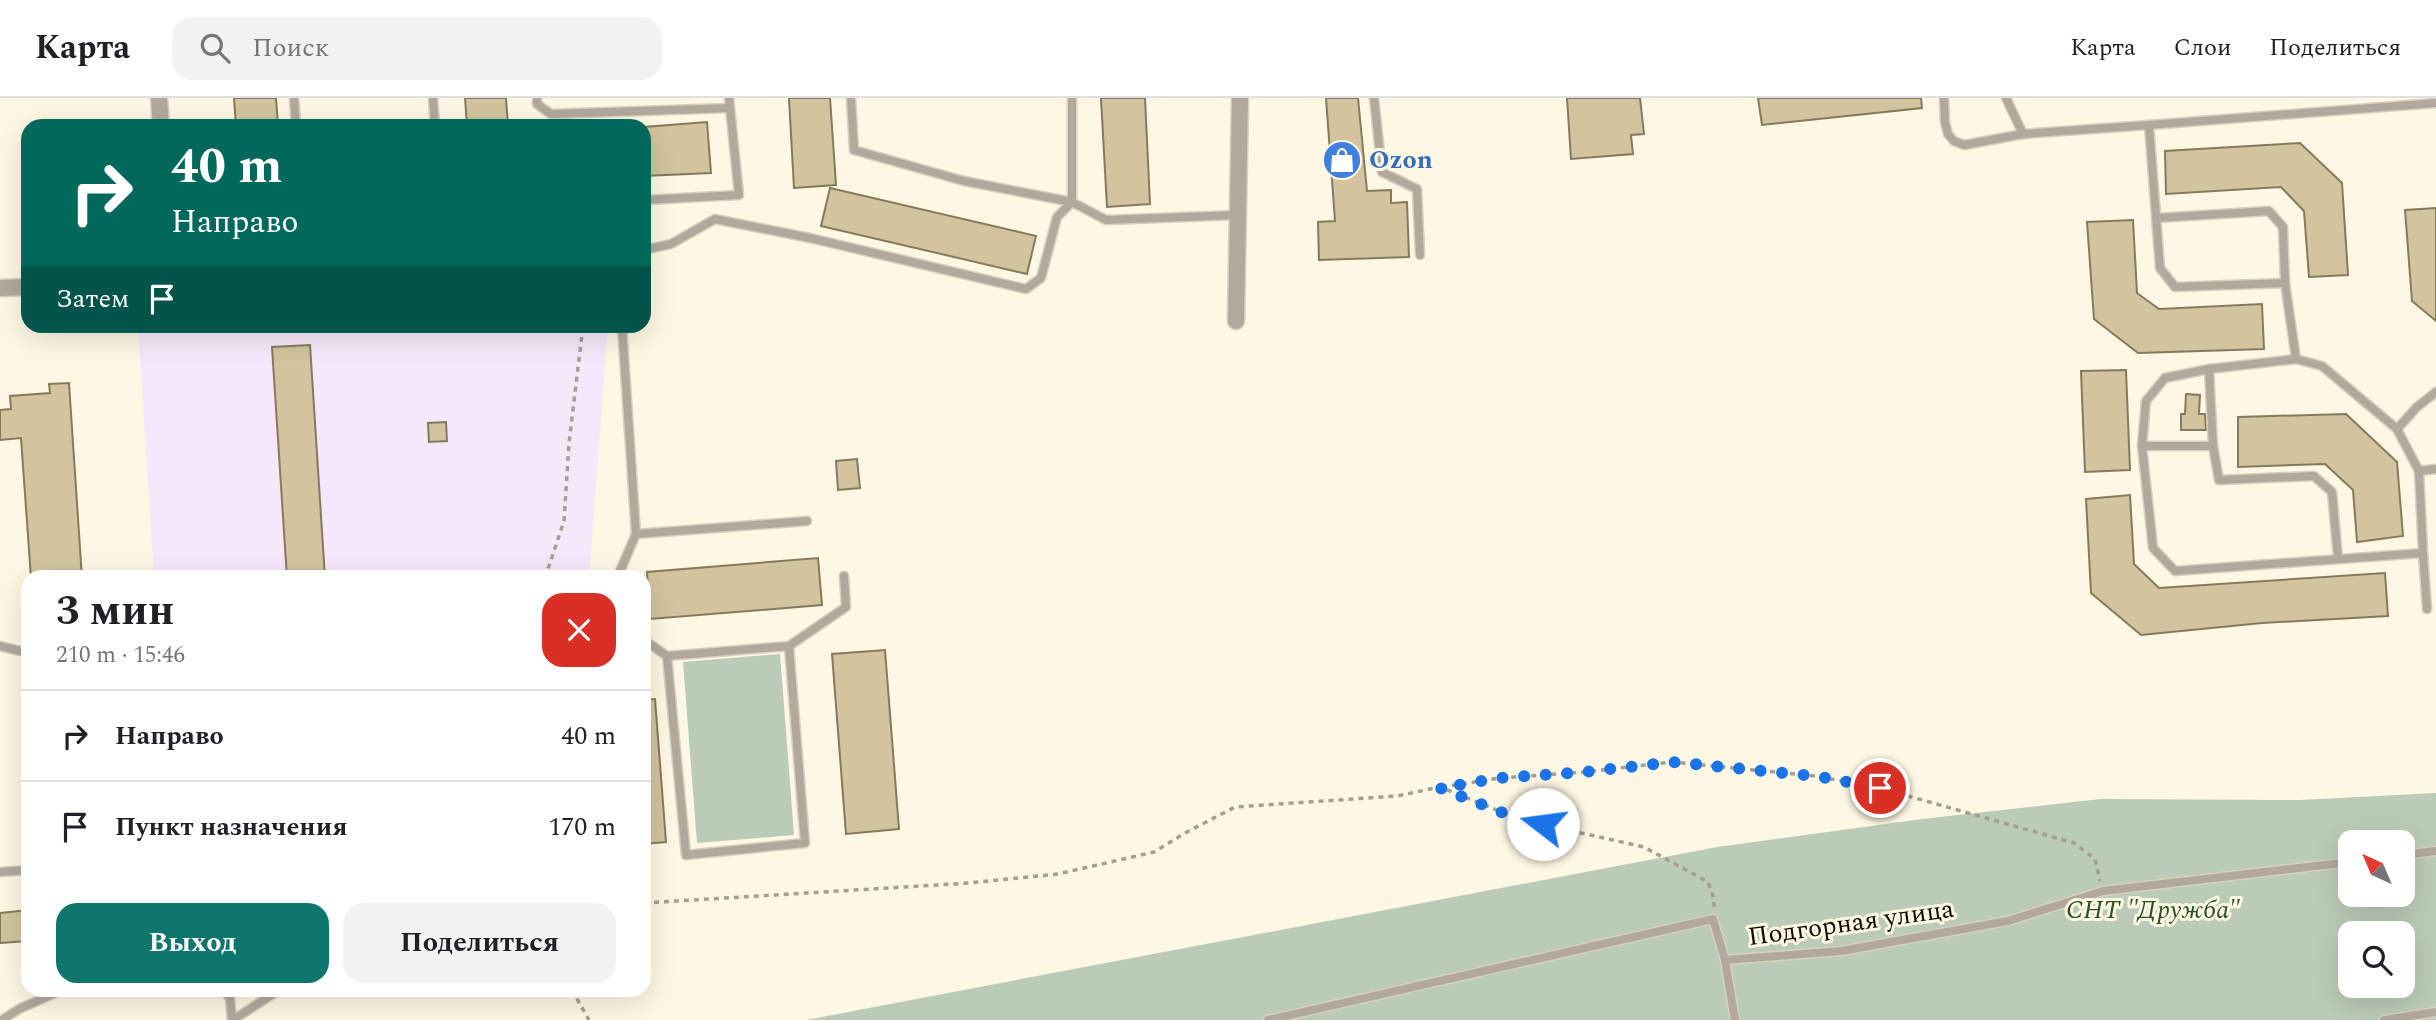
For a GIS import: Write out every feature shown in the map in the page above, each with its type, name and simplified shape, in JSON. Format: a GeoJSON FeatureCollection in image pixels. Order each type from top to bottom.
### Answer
{"type":"FeatureCollection","features":[{"type":"Feature","properties":{"kind":"street"},"geometry":{"type":"LineString","coordinates":[[159,98],[160,119]]}},
{"type":"Feature","properties":{"kind":"street"},"geometry":{"type":"LineString","coordinates":[[1236,321],[1240,98]]}},
{"type":"Feature","properties":{"kind":"street"},"geometry":{"type":"LineString","coordinates":[[0,288],[21,287]]}},
{"type":"Feature","properties":{"kind":"lane"},"geometry":{"type":"LineString","coordinates":[[294,98],[296,119]]}},
{"type":"Feature","properties":{"kind":"lane"},"geometry":{"type":"LineString","coordinates":[[433,98],[434,119]]}},
{"type":"Feature","properties":{"kind":"lane"},"geometry":{"type":"LineString","coordinates":[[537,98],[537,104],[551,114],[730,108]]}},
{"type":"Feature","properties":{"kind":"lane"},"geometry":{"type":"LineString","coordinates":[[651,200],[739,195],[729,98]]}},
{"type":"Feature","properties":{"kind":"lane"},"geometry":{"type":"LineString","coordinates":[[851,98],[855,150],[964,181],[1072,201],[1106,220],[1237,215]]}},
{"type":"Feature","properties":{"kind":"lane"},"geometry":{"type":"LineString","coordinates":[[651,248],[671,244],[715,219],[810,238],[1026,289],[1041,278],[1057,217],[1072,201],[1072,98]]}},
{"type":"Feature","properties":{"kind":"lane"},"geometry":{"type":"LineString","coordinates":[[1374,98],[1382,172],[1417,189],[1420,256]]}},
{"type":"Feature","properties":{"kind":"lane"},"geometry":{"type":"LineString","coordinates":[[1944,98],[1948,134],[1954,141],[1964,145],[2023,134],[2436,103]]}},
{"type":"Feature","properties":{"kind":"lane"},"geometry":{"type":"LineString","coordinates":[[2006,98],[2023,134]]}},
{"type":"Feature","properties":{"kind":"lane"},"geometry":{"type":"LineString","coordinates":[[2149,125],[2160,268],[2175,286],[2285,284]]}},
{"type":"Feature","properties":{"kind":"lane"},"geometry":{"type":"LineString","coordinates":[[2157,218],[2269,211],[2283,227],[2285,284],[2296,359]]}},
{"type":"Feature","properties":{"kind":"lane"},"geometry":{"type":"LineString","coordinates":[[620,570],[636,534],[622,333]]}},
{"type":"Feature","properties":{"kind":"lane"},"geometry":{"type":"LineString","coordinates":[[2423,553],[2175,571],[2153,548],[2142,446],[2146,401],[2165,378],[2209,369],[2296,359],[2322,366],[2397,429],[2419,471],[2427,609]]}},
{"type":"Feature","properties":{"kind":"lane"},"geometry":{"type":"LineString","coordinates":[[2209,369],[2213,446],[2219,480],[2314,476],[2332,492],[2338,558]]}},
{"type":"Feature","properties":{"kind":"lane"},"geometry":{"type":"LineString","coordinates":[[2397,429],[2417,407],[2436,392]]}},
{"type":"Feature","properties":{"kind":"lane"},"geometry":{"type":"LineString","coordinates":[[2142,446],[2213,446]]}},
{"type":"Feature","properties":{"kind":"lane"},"geometry":{"type":"LineString","coordinates":[[2419,471],[2436,469]]}},
{"type":"Feature","properties":{"kind":"lane"},"geometry":{"type":"LineString","coordinates":[[636,534],[807,521]]}},
{"type":"Feature","properties":{"kind":"lane"},"geometry":{"type":"LineString","coordinates":[[651,645],[667,656],[789,646],[846,607],[844,576]]}},
{"type":"Feature","properties":{"kind":"lane"},"geometry":{"type":"LineString","coordinates":[[0,646],[21,651]]}},
{"type":"Feature","properties":{"kind":"lane"},"geometry":{"type":"LineString","coordinates":[[667,656],[686,855],[805,843],[789,646]]}},
{"type":"Feature","properties":{"kind":"lane"},"geometry":{"type":"LineString","coordinates":[[2415,854],[2436,852]]}},
{"type":"Feature","properties":{"kind":"lane","name":"Подгорная улица"},"geometry":{"type":"LineString","coordinates":[[1268,1020],[1713,919],[1725,960],[1841,951],[2008,921],[2103,891],[2338,863]]}},
{"type":"Feature","properties":{"kind":"lane"},"geometry":{"type":"LineString","coordinates":[[0,872],[21,870]]}},
{"type":"Feature","properties":{"kind":"lane"},"geometry":{"type":"LineString","coordinates":[[1725,960],[1735,1020]]}},
{"type":"Feature","properties":{"kind":"lane"},"geometry":{"type":"LineString","coordinates":[[2,1020],[46,997]]}},
{"type":"Feature","properties":{"kind":"lane"},"geometry":{"type":"LineString","coordinates":[[229,997],[233,1020],[268,997]]}},
{"type":"Feature","properties":{"kind":"lane"},"geometry":{"type":"LineString","coordinates":[[2384,1020],[2436,1012]]}},
{"type":"Feature","properties":{"kind":"path"},"geometry":{"type":"LineString","coordinates":[[548,570],[564,522],[569,443],[582,333]]}},
{"type":"Feature","properties":{"kind":"path"},"geometry":{"type":"LineString","coordinates":[[651,903],[969,883],[1058,874],[1154,852],[1235,807],[1397,796],[1500,778],[1672,762],[1815,776],[1880,788],[2074,843],[2095,859],[2103,891]]}},
{"type":"Feature","properties":{"kind":"path"},"geometry":{"type":"LineString","coordinates":[[1440,788],[1519,819],[1644,847],[1708,882],[1714,899],[1713,919]]}},
{"type":"Feature","properties":{"kind":"path"},"geometry":{"type":"LineString","coordinates":[[576,997],[589,1020]]}},
{"type":"Feature","properties":{"kind":"shaded area"},"geometry":{"type":"Polygon","coordinates":[[[138,333],[607,333],[590,570],[154,570],[138,333]]]}},
{"type":"Feature","properties":{"kind":"green space"},"geometry":{"type":"Polygon","coordinates":[[[780,654],[794,835],[697,843],[683,662],[780,654]]]}},
{"type":"Feature","properties":{"kind":"green space","name":"СНТ \"Дружба\""},"geometry":{"type":"Polygon","coordinates":[[[2436,793],[2436,1020],[806,1020],[1717,847],[1922,819],[2100,799],[2300,800],[2436,793]]]}},
{"type":"Feature","properties":{"kind":"building"},"geometry":{"type":"Polygon","coordinates":[[[234,98],[276,98],[278,119],[236,119],[234,98]]]}},
{"type":"Feature","properties":{"kind":"building"},"geometry":{"type":"Polygon","coordinates":[[[465,98],[506,98],[508,119],[466,119],[465,98]]]}},
{"type":"Feature","properties":{"kind":"building"},"geometry":{"type":"Polygon","coordinates":[[[789,98],[830,98],[836,185],[794,188],[789,98]]]}},
{"type":"Feature","properties":{"kind":"building"},"geometry":{"type":"Polygon","coordinates":[[[1101,98],[1145,98],[1150,204],[1107,207],[1101,98]]]}},
{"type":"Feature","properties":{"kind":"building"},"geometry":{"type":"Polygon","coordinates":[[[1326,98],[1358,98],[1367,191],[1391,190],[1391,203],[1407,202],[1409,257],[1319,260],[1318,222],[1335,221],[1326,98]]]}},
{"type":"Feature","properties":{"kind":"building"},"geometry":{"type":"Polygon","coordinates":[[[1567,98],[1640,98],[1644,134],[1631,135],[1633,154],[1571,159],[1567,98]]]}},
{"type":"Feature","properties":{"kind":"building"},"geometry":{"type":"Polygon","coordinates":[[[1758,98],[1921,98],[1922,108],[1762,125],[1758,98]]]}},
{"type":"Feature","properties":{"kind":"building"},"geometry":{"type":"Polygon","coordinates":[[[707,122],[711,173],[651,176],[651,126],[707,122]]]}},
{"type":"Feature","properties":{"kind":"building"},"geometry":{"type":"Polygon","coordinates":[[[2300,143],[2342,183],[2348,275],[2309,277],[2304,211],[2281,187],[2166,194],[2165,151],[2300,143]]]}},
{"type":"Feature","properties":{"kind":"building"},"geometry":{"type":"Polygon","coordinates":[[[830,188],[1036,236],[1027,274],[821,226],[830,188]]]}},
{"type":"Feature","properties":{"kind":"building"},"geometry":{"type":"Polygon","coordinates":[[[2436,208],[2436,321],[2412,301],[2405,210],[2436,208]]]}},
{"type":"Feature","properties":{"kind":"building"},"geometry":{"type":"Polygon","coordinates":[[[2133,220],[2137,293],[2159,309],[2262,304],[2264,349],[2138,353],[2094,319],[2087,222],[2133,220]]]}},
{"type":"Feature","properties":{"kind":"building"},"geometry":{"type":"Polygon","coordinates":[[[310,345],[324,570],[286,570],[272,347],[310,345]]]}},
{"type":"Feature","properties":{"kind":"building"},"geometry":{"type":"Polygon","coordinates":[[[2126,370],[2130,470],[2085,472],[2081,371],[2126,370]]]}},
{"type":"Feature","properties":{"kind":"building"},"geometry":{"type":"Polygon","coordinates":[[[69,383],[81,570],[30,570],[21,438],[0,440],[0,410],[11,409],[10,396],[50,393],[49,384],[69,383]]]}},
{"type":"Feature","properties":{"kind":"building"},"geometry":{"type":"Polygon","coordinates":[[[2186,394],[2200,395],[2199,414],[2205,414],[2206,430],[2181,430],[2181,414],[2185,414],[2186,394]]]}},
{"type":"Feature","properties":{"kind":"building"},"geometry":{"type":"Polygon","coordinates":[[[2346,414],[2397,462],[2403,536],[2357,542],[2353,490],[2325,464],[2238,467],[2238,417],[2346,414]]]}},
{"type":"Feature","properties":{"kind":"building"},"geometry":{"type":"Polygon","coordinates":[[[446,422],[447,441],[429,442],[428,423],[446,422]]]}},
{"type":"Feature","properties":{"kind":"building"},"geometry":{"type":"Polygon","coordinates":[[[857,459],[860,488],[838,490],[836,461],[857,459]]]}},
{"type":"Feature","properties":{"kind":"building"},"geometry":{"type":"Polygon","coordinates":[[[2130,495],[2134,564],[2159,588],[2385,573],[2388,616],[2262,623],[2141,635],[2091,593],[2086,499],[2130,495]]]}},
{"type":"Feature","properties":{"kind":"building"},"geometry":{"type":"Polygon","coordinates":[[[818,558],[822,605],[651,619],[651,572],[818,558]]]}},
{"type":"Feature","properties":{"kind":"building"},"geometry":{"type":"Polygon","coordinates":[[[885,650],[899,829],[846,834],[832,654],[885,650]]]}},
{"type":"Feature","properties":{"kind":"building"},"geometry":{"type":"Polygon","coordinates":[[[651,699],[655,699],[666,842],[651,843],[651,699]]]}},
{"type":"Feature","properties":{"kind":"building"},"geometry":{"type":"Polygon","coordinates":[[[21,911],[21,942],[0,943],[0,913],[21,911]]]}},
{"type":"Feature","properties":{"kind":"place","name":"Ozon"},"geometry":{"type":"Point","coordinates":[1342,160]}},
{"type":"Feature","properties":{"kind":"route"},"geometry":{"type":"LineString","coordinates":[[1543,824],[1519,819],[1440,788],[1500,778],[1672,762],[1815,776],[1880,788]]}}]}
